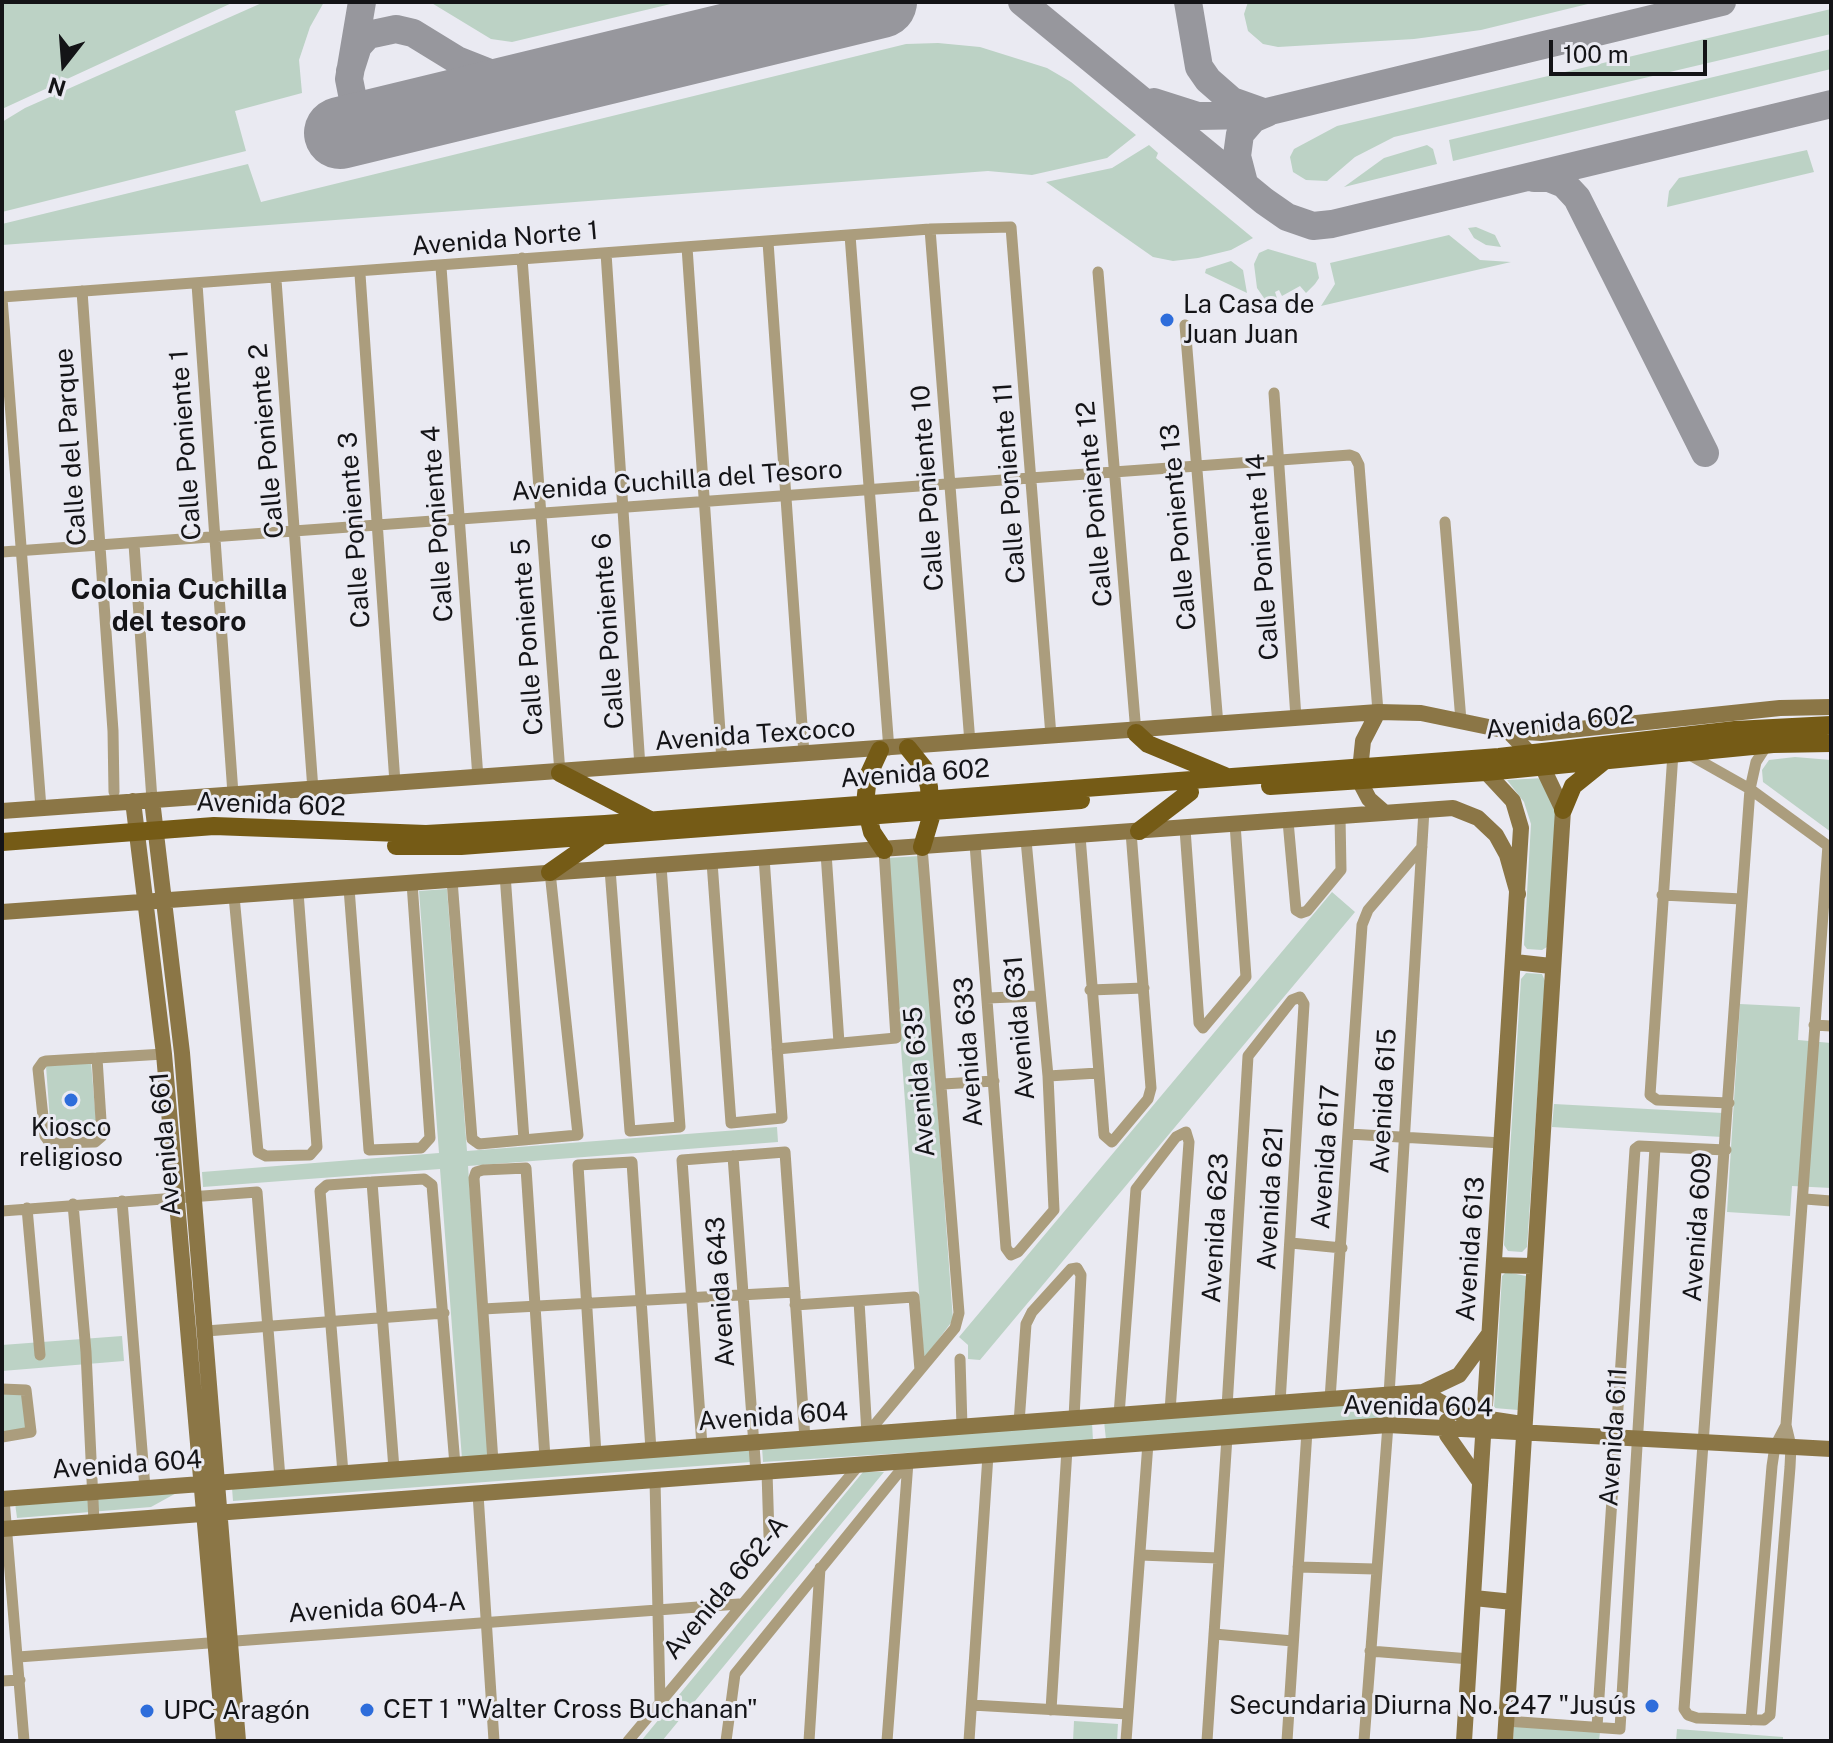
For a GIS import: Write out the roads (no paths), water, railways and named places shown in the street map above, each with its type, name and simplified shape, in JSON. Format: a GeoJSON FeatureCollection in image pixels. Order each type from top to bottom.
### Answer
{"type":"FeatureCollection","features":[{"type":"Feature","properties":{"kind":"main road","name":"Avenida 602"},"geometry":{"type":"LineString","coordinates":[[156,836],[422,847],[600,837],[1228,777],[1486,772],[1537,760],[1735,730],[1831,725]]}},
{"type":"Feature","properties":{"kind":"main road"},"geometry":{"type":"LineString","coordinates":[[1136,733],[1148,744],[1228,777]]}},
{"type":"Feature","properties":{"kind":"main road","name":"Avenida 602"},"geometry":{"type":"LineString","coordinates":[[931,805],[1190,792],[1359,773],[1537,760],[1606,760],[1768,744],[1831,743]]}},
{"type":"Feature","properties":{"kind":"main road"},"geometry":{"type":"LineString","coordinates":[[908,748],[924,768],[931,805],[922,847]]}},
{"type":"Feature","properties":{"kind":"main road"},"geometry":{"type":"LineString","coordinates":[[884,750],[868,776],[866,810],[884,850]]}},
{"type":"Feature","properties":{"kind":"main road"},"geometry":{"type":"LineString","coordinates":[[1563,810],[1573,786],[1606,760]]}},
{"type":"Feature","properties":{"kind":"main road"},"geometry":{"type":"LineString","coordinates":[[560,773],[650,820]]}},
{"type":"Feature","properties":{"kind":"main road"},"geometry":{"type":"LineString","coordinates":[[1135,832],[1190,792]]}},
{"type":"Feature","properties":{"kind":"main road","name":"Avenida 602"},"geometry":{"type":"LineString","coordinates":[[2,853],[156,836],[214,826],[426,834],[866,810]]}},
{"type":"Feature","properties":{"kind":"main road"},"geometry":{"type":"LineString","coordinates":[[550,872],[600,837]]}},
{"type":"Feature","properties":{"kind":"main road","name":"Avenida 602"},"geometry":{"type":"LineString","coordinates":[[2,842],[136,838]]}},
{"type":"Feature","properties":{"kind":"street","name":"Avenida Norte 1"},"geometry":{"type":"LineString","coordinates":[[2,297],[360,274],[522,258],[930,229],[1011,227]]}},
{"type":"Feature","properties":{"kind":"street","name":"Calle Poniente 11"},"geometry":{"type":"LineString","coordinates":[[1011,227],[1051,736]]}},
{"type":"Feature","properties":{"kind":"street","name":"Calle Poniente 10"},"geometry":{"type":"LineString","coordinates":[[930,229],[970,743]]}},
{"type":"Feature","properties":{"kind":"street"},"geometry":{"type":"LineString","coordinates":[[850,235],[884,750]]}},
{"type":"Feature","properties":{"kind":"street"},"geometry":{"type":"LineString","coordinates":[[768,242],[804,754]]}},
{"type":"Feature","properties":{"kind":"street"},"geometry":{"type":"LineString","coordinates":[[687,247],[722,761]]}},
{"type":"Feature","properties":{"kind":"street","name":"Calle Poniente 6"},"geometry":{"type":"LineString","coordinates":[[606,253],[640,767]]}},
{"type":"Feature","properties":{"kind":"street","name":"Calle Poniente 5"},"geometry":{"type":"LineString","coordinates":[[522,258],[560,773]]}},
{"type":"Feature","properties":{"kind":"street","name":"Calle Poniente 4"},"geometry":{"type":"LineString","coordinates":[[441,267],[478,778]]}},
{"type":"Feature","properties":{"kind":"street","name":"Calle Poniente 12"},"geometry":{"type":"LineString","coordinates":[[1098,272],[1136,733]]}},
{"type":"Feature","properties":{"kind":"street","name":"Calle Poniente 3"},"geometry":{"type":"LineString","coordinates":[[360,274],[395,783]]}},
{"type":"Feature","properties":{"kind":"street","name":"Calle Poniente 2"},"geometry":{"type":"LineString","coordinates":[[276,280],[313,790]]}},
{"type":"Feature","properties":{"kind":"street","name":"Calle Poniente 1"},"geometry":{"type":"LineString","coordinates":[[197,284],[233,794]]}},
{"type":"Feature","properties":{"kind":"street","name":"Calle del Parque"},"geometry":{"type":"LineString","coordinates":[[82,291],[114,792]]}},
{"type":"Feature","properties":{"kind":"street"},"geometry":{"type":"LineString","coordinates":[[2,297],[41,808]]}},
{"type":"Feature","properties":{"kind":"street","name":"Calle Poniente 13"},"geometry":{"type":"LineString","coordinates":[[1185,325],[1194,465],[1218,725]]}},
{"type":"Feature","properties":{"kind":"street","name":"Calle Poniente 14"},"geometry":{"type":"LineString","coordinates":[[1274,393],[1296,718]]}},
{"type":"Feature","properties":{"kind":"street","name":"Avenida Cuchilla del Tesoro"},"geometry":{"type":"LineString","coordinates":[[2,552],[1114,470],[1355,457],[1378,712]]}},
{"type":"Feature","properties":{"kind":"street"},"geometry":{"type":"LineString","coordinates":[[1445,522],[1461,721]]}},
{"type":"Feature","properties":{"kind":"street","name":"Avenida 661"},"geometry":{"type":"LineString","coordinates":[[134,544],[152,800],[166,901],[218,1482],[212,1514],[226,1688],[224,1741]]}},
{"type":"Feature","properties":{"kind":"street","name":"Avenida Texcoco"},"geometry":{"type":"LineString","coordinates":[[2,811],[1051,736],[1136,733],[1378,712],[1421,713],[1508,731],[1551,732],[1780,708],[1831,707]]}},
{"type":"Feature","properties":{"kind":"street"},"geometry":{"type":"LineString","coordinates":[[1378,712],[1363,741],[1359,773],[1369,799],[1385,813]]}},
{"type":"Feature","properties":{"kind":"street"},"geometry":{"type":"LineString","coordinates":[[1505,1741],[1513,1602],[1529,1430],[1532,1266],[1563,810],[1537,760],[1508,731]]}},
{"type":"Feature","properties":{"kind":"street","name":"Avenida 609"},"geometry":{"type":"LineString","coordinates":[[1751,1720],[1688,1715],[1684,1709],[1750,789],[1756,762],[1768,744]]}},
{"type":"Feature","properties":{"kind":"street"},"geometry":{"type":"LineString","coordinates":[[1729,1103],[1651,1098],[1662,895],[1678,753],[1750,789],[1830,846],[1786,1425],[1783,1446],[1751,1720],[1768,1719],[1783,1446]]}},
{"type":"Feature","properties":{"kind":"street","name":"Avenida 613"},"geometry":{"type":"LineString","coordinates":[[1464,1741],[1518,894],[1518,812],[1507,793],[1486,772]]}},
{"type":"Feature","properties":{"kind":"street","name":"Avenida 661"},"geometry":{"type":"LineString","coordinates":[[133,801],[136,838],[148,901],[164,1054],[200,1484],[212,1514]]}},
{"type":"Feature","properties":{"kind":"street"},"geometry":{"type":"LineString","coordinates":[[2,912],[1453,808],[1484,823],[1500,842],[1518,894]]}},
{"type":"Feature","properties":{"kind":"street","name":"Avenida 615"},"geometry":{"type":"LineString","coordinates":[[1389,1395],[1424,810]]}},
{"type":"Feature","properties":{"kind":"street"},"geometry":{"type":"LineString","coordinates":[[1288,821],[1296,910],[1301,913],[1307,911],[1341,870],[1340,816]]}},
{"type":"Feature","properties":{"kind":"street"},"geometry":{"type":"LineString","coordinates":[[1185,829],[1199,1023],[1203,1028],[1246,978],[1235,824]]}},
{"type":"Feature","properties":{"kind":"street"},"geometry":{"type":"LineString","coordinates":[[1080,836],[1090,990],[1104,1135],[1109,1142],[1117,1140],[1150,1095],[1135,832]]}},
{"type":"Feature","properties":{"kind":"street","name":"Avenida 631"},"geometry":{"type":"LineString","coordinates":[[1011,1255],[1018,1252],[1053,1212],[1048,1076],[1038,996],[1026,840]]}},
{"type":"Feature","properties":{"kind":"street","name":"Avenida 633"},"geometry":{"type":"LineString","coordinates":[[975,844],[1006,1248],[1011,1255]]}},
{"type":"Feature","properties":{"kind":"street","name":"Avenida 635"},"geometry":{"type":"LineString","coordinates":[[920,1370],[955,1328],[959,1313],[922,847]]}},
{"type":"Feature","properties":{"kind":"street","name":"Avenida 617"},"geometry":{"type":"LineString","coordinates":[[1330,1399],[1364,918],[1422,847]]}},
{"type":"Feature","properties":{"kind":"street"},"geometry":{"type":"LineString","coordinates":[[777,1049],[896,1038],[884,850]]}},
{"type":"Feature","properties":{"kind":"street"},"geometry":{"type":"LineString","coordinates":[[826,853],[839,1043]]}},
{"type":"Feature","properties":{"kind":"street"},"geometry":{"type":"LineString","coordinates":[[712,862],[731,1123],[782,1118],[764,857]]}},
{"type":"Feature","properties":{"kind":"street"},"geometry":{"type":"LineString","coordinates":[[610,869],[630,1131],[680,1127],[661,866]]}},
{"type":"Feature","properties":{"kind":"street"},"geometry":{"type":"LineString","coordinates":[[452,880],[474,1143],[524,1140],[578,1135],[550,872]]}},
{"type":"Feature","properties":{"kind":"street"},"geometry":{"type":"LineString","coordinates":[[505,874],[524,1140]]}},
{"type":"Feature","properties":{"kind":"street"},"geometry":{"type":"LineString","coordinates":[[349,888],[369,1150],[427,1145],[430,1138],[412,883]]}},
{"type":"Feature","properties":{"kind":"street"},"geometry":{"type":"LineString","coordinates":[[234,896],[259,1155],[315,1153],[298,892]]}},
{"type":"Feature","properties":{"kind":"street"},"geometry":{"type":"LineString","coordinates":[[1662,895],[1742,899]]}},
{"type":"Feature","properties":{"kind":"street"},"geometry":{"type":"LineString","coordinates":[[1515,962],[1551,966]]}},
{"type":"Feature","properties":{"kind":"street"},"geometry":{"type":"LineString","coordinates":[[1090,990],[1144,988]]}},
{"type":"Feature","properties":{"kind":"street"},"geometry":{"type":"LineString","coordinates":[[987,998],[1038,996]]}},
{"type":"Feature","properties":{"kind":"street","name":"Avenida 623"},"geometry":{"type":"LineString","coordinates":[[1227,1407],[1249,1052],[1292,1000],[1300,997]]}},
{"type":"Feature","properties":{"kind":"street","name":"Avenida 621"},"geometry":{"type":"LineString","coordinates":[[1280,1403],[1304,1004],[1300,997]]}},
{"type":"Feature","properties":{"kind":"street"},"geometry":{"type":"LineString","coordinates":[[1814,1025],[1831,1026]]}},
{"type":"Feature","properties":{"kind":"street"},"geometry":{"type":"LineString","coordinates":[[97,1058],[102,1136],[95,1142],[50,1143],[45,1136],[39,1066],[46,1061],[164,1054]]}},
{"type":"Feature","properties":{"kind":"street"},"geometry":{"type":"LineString","coordinates":[[1048,1076],[1098,1073]]}},
{"type":"Feature","properties":{"kind":"street"},"geometry":{"type":"LineString","coordinates":[[943,1084],[994,1081]]}},
{"type":"Feature","properties":{"kind":"street"},"geometry":{"type":"LineString","coordinates":[[1119,1415],[1138,1185],[1176,1137],[1186,1132],[1189,1142],[1170,1411]]}},
{"type":"Feature","properties":{"kind":"street"},"geometry":{"type":"LineString","coordinates":[[1349,1134],[1502,1143]]}},
{"type":"Feature","properties":{"kind":"street","name":"Avenida 611"},"geometry":{"type":"LineString","coordinates":[[1636,1147],[1655,1147],[1620,1729],[1597,1727],[1636,1147]]}},
{"type":"Feature","properties":{"kind":"street"},"geometry":{"type":"LineString","coordinates":[[1655,1147],[1726,1150]]}},
{"type":"Feature","properties":{"kind":"street"},"geometry":{"type":"LineString","coordinates":[[702,1446],[682,1160],[785,1152],[805,1439]]}},
{"type":"Feature","properties":{"kind":"street","name":"Avenida 643"},"geometry":{"type":"LineString","coordinates":[[733,1156],[753,1443],[761,1472],[769,1536]]}},
{"type":"Feature","properties":{"kind":"street"},"geometry":{"type":"LineString","coordinates":[[596,1454],[578,1165],[632,1162],[651,1450]]}},
{"type":"Feature","properties":{"kind":"street"},"geometry":{"type":"LineString","coordinates":[[493,1462],[476,1172],[526,1168],[545,1458]]}},
{"type":"Feature","properties":{"kind":"street"},"geometry":{"type":"LineString","coordinates":[[343,1473],[322,1188],[372,1182],[430,1181],[455,1465]]}},
{"type":"Feature","properties":{"kind":"street"},"geometry":{"type":"LineString","coordinates":[[372,1182],[394,1469]]}},
{"type":"Feature","properties":{"kind":"street"},"geometry":{"type":"LineString","coordinates":[[2,1211],[257,1192],[280,1478]]}},
{"type":"Feature","properties":{"kind":"street"},"geometry":{"type":"LineString","coordinates":[[1805,1199],[1831,1201]]}},
{"type":"Feature","properties":{"kind":"street"},"geometry":{"type":"LineString","coordinates":[[122,1201],[145,1488]]}},
{"type":"Feature","properties":{"kind":"street"},"geometry":{"type":"LineString","coordinates":[[73,1204],[86,1352],[94,1522]]}},
{"type":"Feature","properties":{"kind":"street"},"geometry":{"type":"LineString","coordinates":[[27,1208],[40,1355]]}},
{"type":"Feature","properties":{"kind":"street"},"geometry":{"type":"LineString","coordinates":[[1291,1243],[1342,1248]]}},
{"type":"Feature","properties":{"kind":"street"},"geometry":{"type":"LineString","coordinates":[[1494,1265],[1532,1266]]}},
{"type":"Feature","properties":{"kind":"street"},"geometry":{"type":"LineString","coordinates":[[1019,1423],[1026,1324],[1061,1280],[1077,1268],[1081,1275],[1074,1418]]}},
{"type":"Feature","properties":{"kind":"street"},"geometry":{"type":"LineString","coordinates":[[483,1309],[795,1292]]}},
{"type":"Feature","properties":{"kind":"street"},"geometry":{"type":"LineString","coordinates":[[795,1305],[911,1296],[916,1300],[920,1370],[867,1434]]}},
{"type":"Feature","properties":{"kind":"street"},"geometry":{"type":"LineString","coordinates":[[859,1301],[867,1434]]}},
{"type":"Feature","properties":{"kind":"street"},"geometry":{"type":"LineString","coordinates":[[206,1331],[444,1313]]}},
{"type":"Feature","properties":{"kind":"street"},"geometry":{"type":"LineString","coordinates":[[1423,1392],[1459,1375],[1490,1333]]}},
{"type":"Feature","properties":{"kind":"street"},"geometry":{"type":"LineString","coordinates":[[960,1359],[962,1427]]}},
{"type":"Feature","properties":{"kind":"street"},"geometry":{"type":"LineString","coordinates":[[2,1389],[25,1389],[31,1434],[2,1437]]}},
{"type":"Feature","properties":{"kind":"street","name":"Avenida 604"},"geometry":{"type":"LineString","coordinates":[[3,1499],[1423,1392],[1485,1425]]}},
{"type":"Feature","properties":{"kind":"street"},"geometry":{"type":"LineString","coordinates":[[1451,1408],[1445,1428],[1481,1485]]}},
{"type":"Feature","properties":{"kind":"street"},"geometry":{"type":"LineString","coordinates":[[1096,1417],[1098,1447]]}},
{"type":"Feature","properties":{"kind":"street"},"geometry":{"type":"LineString","coordinates":[[1364,1741],[1388,1425]]}},
{"type":"Feature","properties":{"kind":"street","name":"Avenida 604"},"geometry":{"type":"LineString","coordinates":[[4,1529],[1388,1425],[1445,1428],[1485,1425],[1615,1437],[1831,1449]]}},
{"type":"Feature","properties":{"kind":"street"},"geometry":{"type":"LineString","coordinates":[[1287,1741],[1307,1431]]}},
{"type":"Feature","properties":{"kind":"street"},"geometry":{"type":"LineString","coordinates":[[1207,1741],[1227,1437]]}},
{"type":"Feature","properties":{"kind":"street"},"geometry":{"type":"LineString","coordinates":[[1126,1741],[1148,1443]]}},
{"type":"Feature","properties":{"kind":"street"},"geometry":{"type":"LineString","coordinates":[[1051,1710],[1067,1449]]}},
{"type":"Feature","properties":{"kind":"street"},"geometry":{"type":"LineString","coordinates":[[969,1741],[988,1455]]}},
{"type":"Feature","properties":{"kind":"street"},"geometry":{"type":"LineString","coordinates":[[726,1741],[735,1674],[908,1461]]}},
{"type":"Feature","properties":{"kind":"street"},"geometry":{"type":"LineString","coordinates":[[887,1741],[908,1461]]}},
{"type":"Feature","properties":{"kind":"street","name":"Avenida 662-A"},"geometry":{"type":"LineString","coordinates":[[628,1741],[739,1604],[859,1465]]}},
{"type":"Feature","properties":{"kind":"street"},"geometry":{"type":"LineString","coordinates":[[655,1480],[660,1701]]}},
{"type":"Feature","properties":{"kind":"street"},"geometry":{"type":"LineString","coordinates":[[478,1494],[494,1741]]}},
{"type":"Feature","properties":{"kind":"street"},"geometry":{"type":"LineString","coordinates":[[3,1499],[24,1741]]}},
{"type":"Feature","properties":{"kind":"street"},"geometry":{"type":"LineString","coordinates":[[1140,1555],[1218,1558]]}},
{"type":"Feature","properties":{"kind":"street"},"geometry":{"type":"LineString","coordinates":[[809,1741],[820,1567]]}},
{"type":"Feature","properties":{"kind":"street"},"geometry":{"type":"LineString","coordinates":[[1298,1567],[1375,1569]]}},
{"type":"Feature","properties":{"kind":"street"},"geometry":{"type":"LineString","coordinates":[[1474,1598],[1513,1602]]}},
{"type":"Feature","properties":{"kind":"street","name":"Avenida 604-A"},"geometry":{"type":"LineString","coordinates":[[18,1657],[739,1604]]}},
{"type":"Feature","properties":{"kind":"street"},"geometry":{"type":"LineString","coordinates":[[1214,1634],[1293,1641]]}},
{"type":"Feature","properties":{"kind":"street"},"geometry":{"type":"LineString","coordinates":[[1370,1651],[1470,1659]]}},
{"type":"Feature","properties":{"kind":"street"},"geometry":{"type":"LineString","coordinates":[[2,1681],[20,1680]]}},
{"type":"Feature","properties":{"kind":"street","name":"Avenida 661"},"geometry":{"type":"LineString","coordinates":[[226,1688],[238,1741]]}},
{"type":"Feature","properties":{"kind":"street"},"geometry":{"type":"LineString","coordinates":[[972,1705],[1128,1714]]}},
{"type":"Feature","properties":{"kind":"street"},"geometry":{"type":"LineString","coordinates":[[1506,1721],[1597,1727]]}},
{"type":"Feature","properties":{"kind":"place","name":"La Casa de Juan Juan"},"geometry":{"type":"Point","coordinates":[1167,320]}},
{"type":"Feature","properties":{"kind":"place","name":"Kiosco religioso"},"geometry":{"type":"Point","coordinates":[71,1100]}},
{"type":"Feature","properties":{"kind":"place","name":"Secundaria Diurna No. 247 \"Jusús"},"geometry":{"type":"Point","coordinates":[1652,1706]}},
{"type":"Feature","properties":{"kind":"place","name":"CET 1 \"Walter Cross Buchanan\""},"geometry":{"type":"Point","coordinates":[367,1710]}},
{"type":"Feature","properties":{"kind":"place","name":"UPC Aragón"},"geometry":{"type":"Point","coordinates":[147,1711]}},
{"type":"Feature","properties":{"kind":"district","name":"Colonia Cuchilla del tesoro"},"geometry":{"type":"Point","coordinates":[179,606]}}]}
